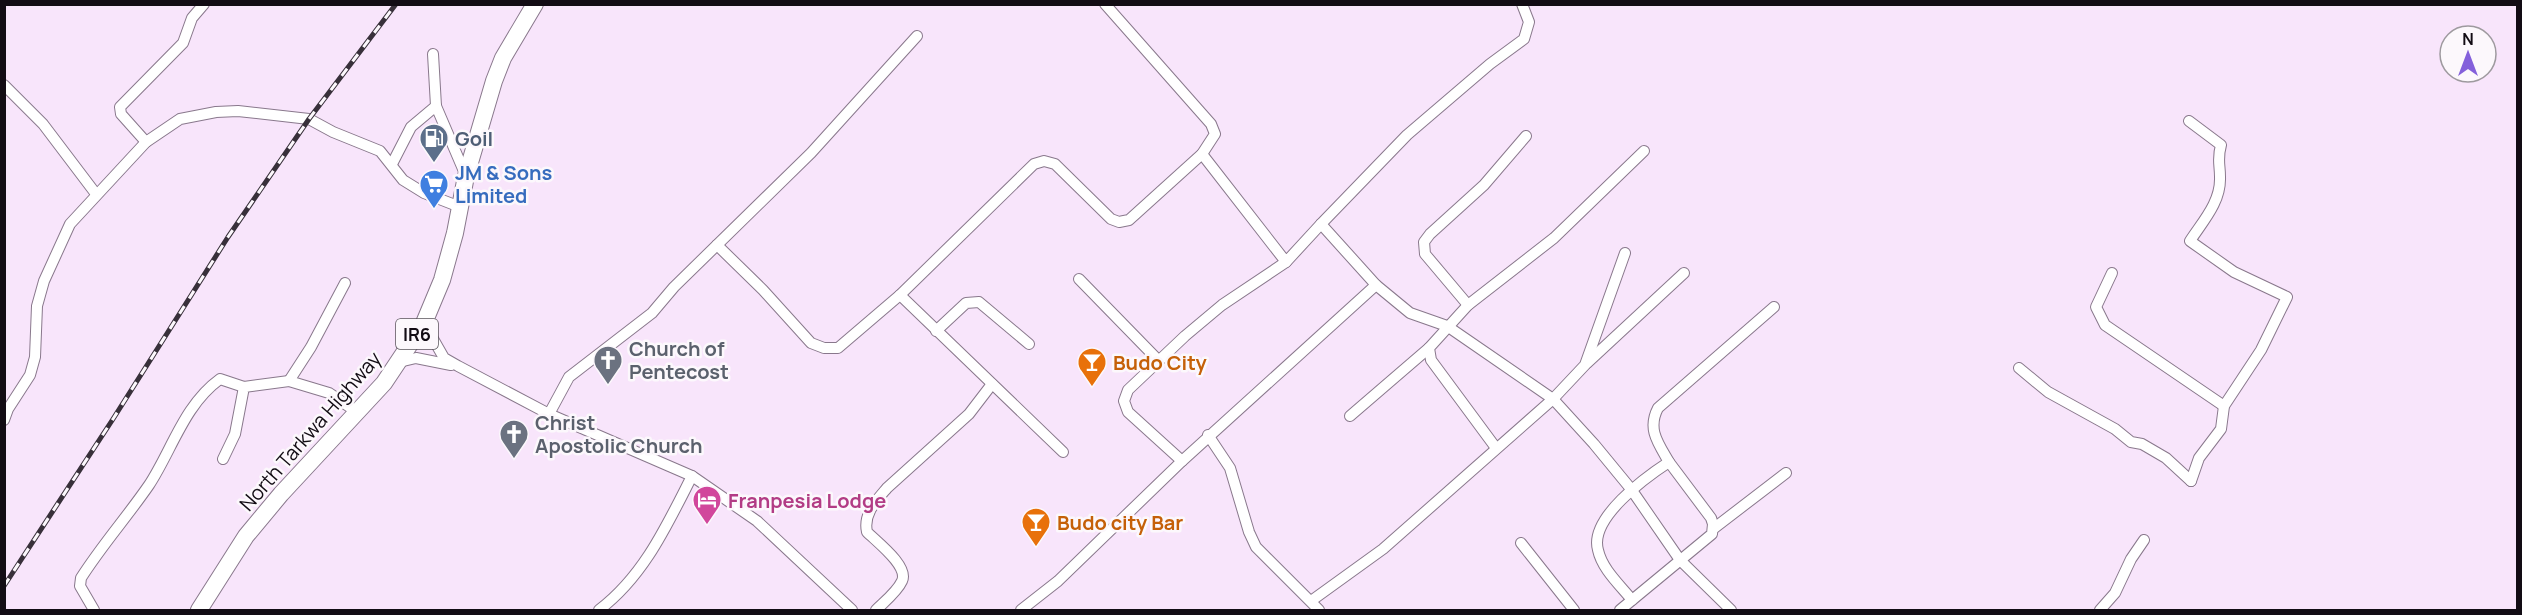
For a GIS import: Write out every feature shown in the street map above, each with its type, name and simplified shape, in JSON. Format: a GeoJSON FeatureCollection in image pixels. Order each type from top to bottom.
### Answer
{"type":"FeatureCollection","features":[{"type":"Feature","properties":{"kind":"main road","name":"North Tarkwa Highway"},"geometry":{"type":"LineString","coordinates":[[200,610],[246,536],[281,494],[384,383],[424,323],[442,280],[466,176],[503,58],[535,4]]}},
{"type":"Feature","properties":{"kind":"street"},"geometry":{"type":"LineString","coordinates":[[146,142],[121,114],[120,107],[183,43],[192,18],[204,4]]}},
{"type":"Feature","properties":{"kind":"street"},"geometry":{"type":"LineString","coordinates":[[717,245],[763,290],[811,343],[824,348],[838,348],[900,296],[1034,164],[1044,161],[1055,164],[1111,219],[1119,222],[1129,220],[1202,154],[1215,134],[1211,124],[1106,4]]}},
{"type":"Feature","properties":{"kind":"street"},"geometry":{"type":"LineString","coordinates":[[1182,461],[1128,412],[1124,401],[1128,390],[1222,305],[1286,262],[1407,135],[1490,64],[1524,39],[1529,22],[1522,4]]}},
{"type":"Feature","properties":{"kind":"street"},"geometry":{"type":"LineString","coordinates":[[549,414],[568,377],[652,313],[674,287],[811,153],[918,36]]}},
{"type":"Feature","properties":{"kind":"street"},"geometry":{"type":"LineString","coordinates":[[433,54],[436,106],[466,176]]}},
{"type":"Feature","properties":{"kind":"street"},"geometry":{"type":"LineString","coordinates":[[4,85],[43,124],[96,194]]}},
{"type":"Feature","properties":{"kind":"street"},"geometry":{"type":"LineString","coordinates":[[392,164],[411,128],[436,106]]}},
{"type":"Feature","properties":{"kind":"street"},"geometry":{"type":"LineString","coordinates":[[4,420],[8,409],[30,375],[34,357],[37,306],[44,281],[70,224],[146,142],[180,119],[216,112],[238,111],[300,116],[380,151],[403,180],[424,193],[460,207]]}},
{"type":"Feature","properties":{"kind":"street"},"geometry":{"type":"LineString","coordinates":[[2019,368],[2048,392],[2067,400],[2115,429],[2131,442],[2142,444],[2166,458],[2191,481],[2199,458],[2221,429],[2224,406],[2261,350],[2287,297],[2235,273],[2190,240],[2218,195],[2221,177],[2217,161],[2221,145],[2189,121]]}},
{"type":"Feature","properties":{"kind":"street"},"geometry":{"type":"LineString","coordinates":[[1468,305],[1425,254],[1424,242],[1484,185],[1526,136]]}},
{"type":"Feature","properties":{"kind":"street"},"geometry":{"type":"LineString","coordinates":[[1350,416],[1429,348],[1468,305],[1554,238],[1644,151]]}},
{"type":"Feature","properties":{"kind":"street"},"geometry":{"type":"LineString","coordinates":[[1202,154],[1286,262]]}},
{"type":"Feature","properties":{"kind":"street"},"geometry":{"type":"LineString","coordinates":[[1321,224],[1376,285],[1410,313],[1447,326],[1553,399],[1631,489],[1680,560],[1731,610]]}},
{"type":"Feature","properties":{"kind":"street"},"geometry":{"type":"LineString","coordinates":[[1585,365],[1626,253]]}},
{"type":"Feature","properties":{"kind":"street"},"geometry":{"type":"LineString","coordinates":[[1311,601],[1383,549],[1553,399],[1585,365],[1684,273]]}},
{"type":"Feature","properties":{"kind":"street"},"geometry":{"type":"LineString","coordinates":[[2112,273],[2096,307],[2105,325],[2224,406]]}},
{"type":"Feature","properties":{"kind":"street"},"geometry":{"type":"LineString","coordinates":[[1079,279],[1159,361]]}},
{"type":"Feature","properties":{"kind":"street"},"geometry":{"type":"LineString","coordinates":[[289,381],[311,347],[345,283]]}},
{"type":"Feature","properties":{"kind":"street"},"geometry":{"type":"LineString","coordinates":[[1021,610],[1058,581],[1208,435],[1376,285]]}},
{"type":"Feature","properties":{"kind":"street"},"geometry":{"type":"LineString","coordinates":[[900,296],[1063,452]]}},
{"type":"Feature","properties":{"kind":"street"},"geometry":{"type":"LineString","coordinates":[[936,330],[966,303],[979,302],[1029,344]]}},
{"type":"Feature","properties":{"kind":"street"},"geometry":{"type":"LineString","coordinates":[[1620,610],[1712,534],[1713,529],[1711,518],[1669,462],[1654,435],[1652,420],[1658,408],[1774,307]]}},
{"type":"Feature","properties":{"kind":"street"},"geometry":{"type":"LineString","coordinates":[[424,323],[444,358],[458,366],[549,414],[692,476],[757,521],[852,610]]}},
{"type":"Feature","properties":{"kind":"street"},"geometry":{"type":"LineString","coordinates":[[1429,348],[1431,360],[1496,448]]}},
{"type":"Feature","properties":{"kind":"street"},"geometry":{"type":"LineString","coordinates":[[399,362],[416,358],[458,366]]}},
{"type":"Feature","properties":{"kind":"street"},"geometry":{"type":"LineString","coordinates":[[94,610],[80,586],[81,578],[150,483],[181,424],[213,384],[220,379],[244,387],[289,381],[329,393],[357,412]]}},
{"type":"Feature","properties":{"kind":"street"},"geometry":{"type":"LineString","coordinates":[[876,610],[902,583],[904,575],[902,567],[867,532],[865,524],[871,509],[887,488],[969,414],[992,384]]}},
{"type":"Feature","properties":{"kind":"street"},"geometry":{"type":"LineString","coordinates":[[223,459],[236,434],[244,387]]}},
{"type":"Feature","properties":{"kind":"street"},"geometry":{"type":"LineString","coordinates":[[1208,435],[1230,468],[1249,532],[1256,547],[1319,610]]}},
{"type":"Feature","properties":{"kind":"street"},"geometry":{"type":"LineString","coordinates":[[1632,600],[1603,563],[1597,548],[1605,522],[1631,489],[1669,462]]}},
{"type":"Feature","properties":{"kind":"street"},"geometry":{"type":"LineString","coordinates":[[1713,529],[1786,473]]}},
{"type":"Feature","properties":{"kind":"street"},"geometry":{"type":"LineString","coordinates":[[599,610],[633,578],[653,553],[692,476]]}},
{"type":"Feature","properties":{"kind":"street"},"geometry":{"type":"LineString","coordinates":[[2100,610],[2115,593],[2131,559],[2144,540]]}},
{"type":"Feature","properties":{"kind":"street"},"geometry":{"type":"LineString","coordinates":[[1521,543],[1574,610]]}},
{"type":"Feature","properties":{"kind":"railway"},"geometry":{"type":"LineString","coordinates":[[4,586],[228,237],[309,119],[396,4]]}},
{"type":"Feature","properties":{"kind":"place","name":"Goil"},"geometry":{"type":"Point","coordinates":[434,164]}},
{"type":"Feature","properties":{"kind":"place","name":"JM & Sons Limited"},"geometry":{"type":"Point","coordinates":[434,210]}},
{"type":"Feature","properties":{"kind":"place","name":"Church of Pentecost"},"geometry":{"type":"Point","coordinates":[608,386]}},
{"type":"Feature","properties":{"kind":"place","name":"Budo City"},"geometry":{"type":"Point","coordinates":[1092,388]}},
{"type":"Feature","properties":{"kind":"place","name":"Christ Apostolic Church"},"geometry":{"type":"Point","coordinates":[514,460]}},
{"type":"Feature","properties":{"kind":"place","name":"Franpesia Lodge"},"geometry":{"type":"Point","coordinates":[707,526]}},
{"type":"Feature","properties":{"kind":"place","name":"Budo city Bar"},"geometry":{"type":"Point","coordinates":[1036,548]}}]}
